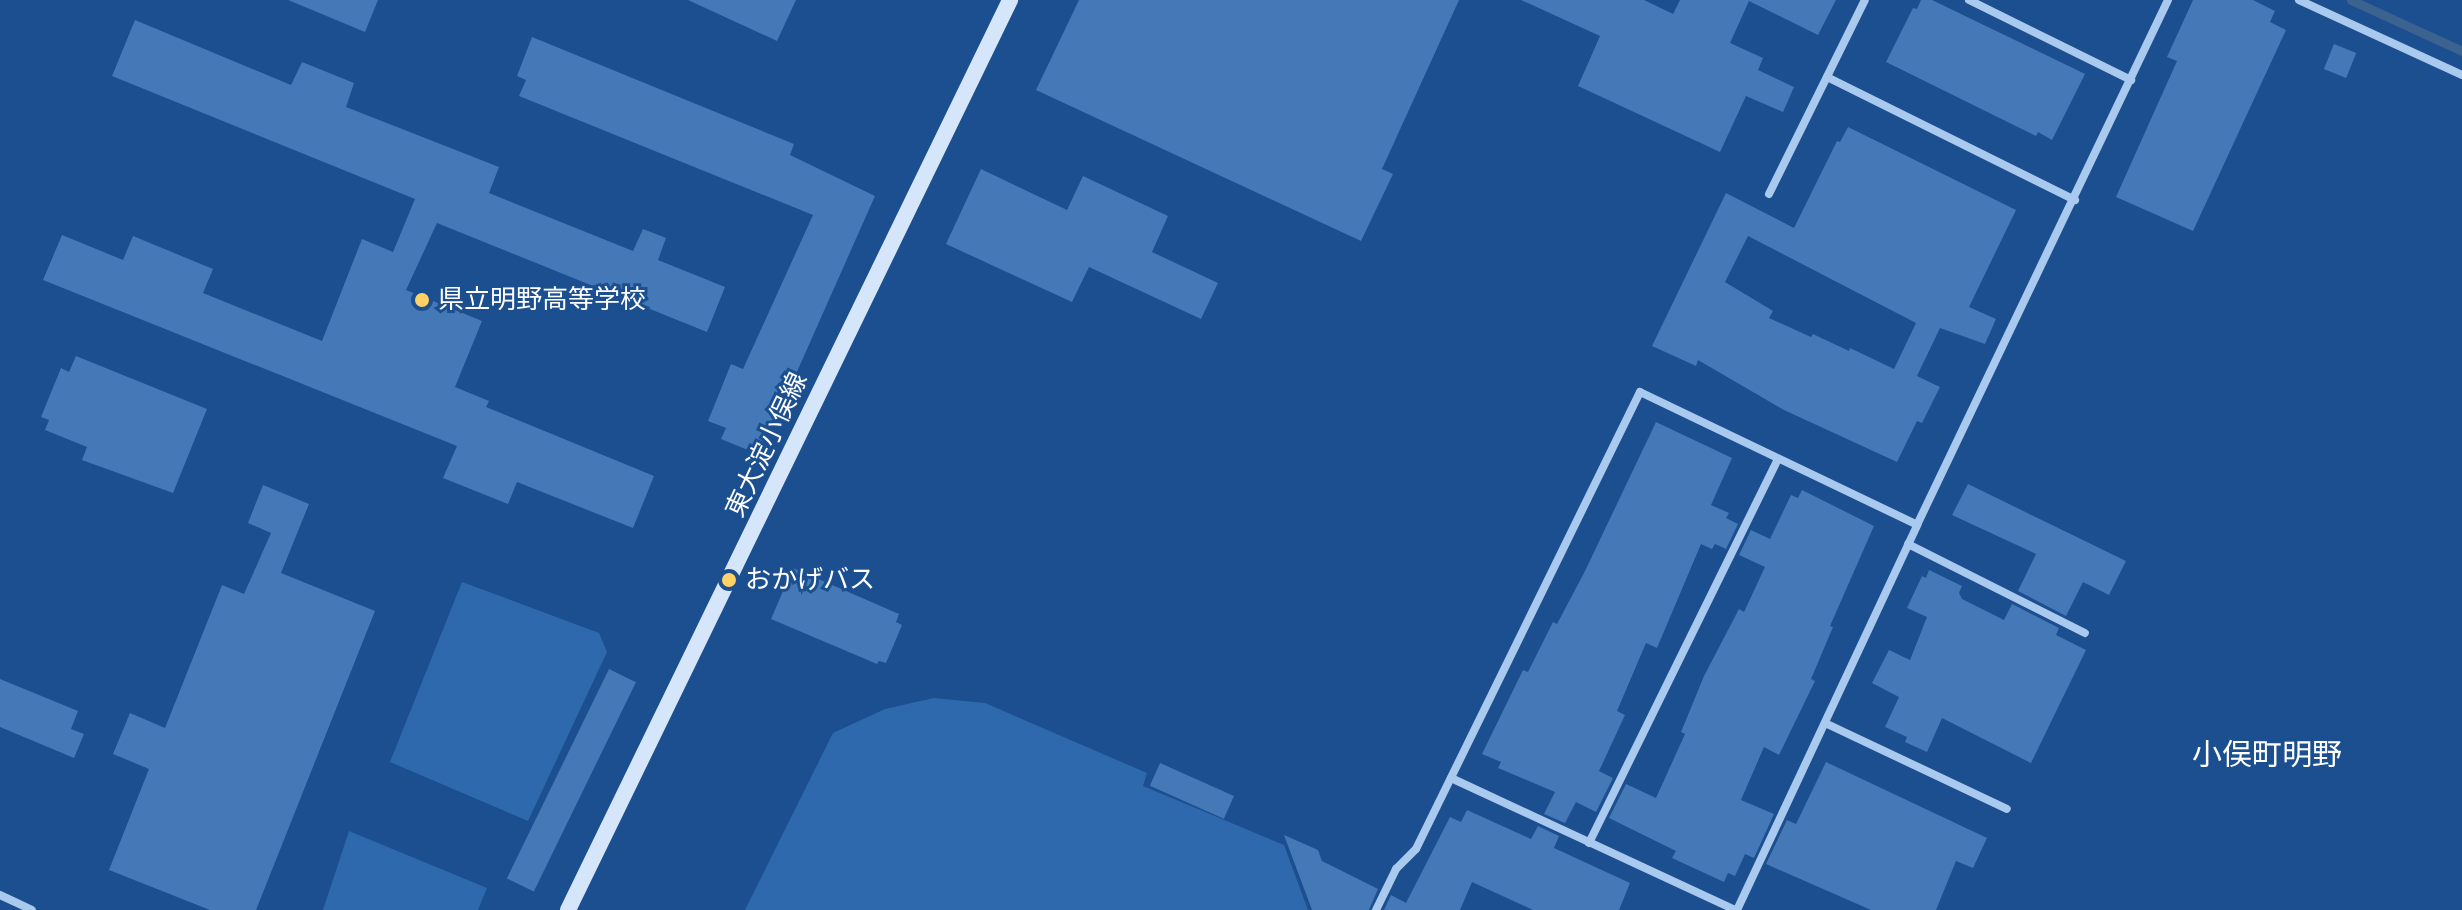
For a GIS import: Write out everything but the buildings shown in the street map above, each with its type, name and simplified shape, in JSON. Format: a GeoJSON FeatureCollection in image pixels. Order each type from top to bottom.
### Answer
{"type":"FeatureCollection","features":[{"type":"Feature","properties":{"kind":"main road","name":"東大淀小俣線"},"geometry":{"type":"LineString","coordinates":[[568,910],[1010,0]]}},
{"type":"Feature","properties":{"kind":"street"},"geometry":{"type":"LineString","coordinates":[[1769,194],[1865,0]]}},
{"type":"Feature","properties":{"kind":"street"},"geometry":{"type":"LineString","coordinates":[[1969,0],[2131,80]]}},
{"type":"Feature","properties":{"kind":"street"},"geometry":{"type":"LineString","coordinates":[[1451,778],[1736,910],[2168,0]]}},
{"type":"Feature","properties":{"kind":"street"},"geometry":{"type":"LineString","coordinates":[[2299,0],[2462,75]]}},
{"type":"Feature","properties":{"kind":"street"},"geometry":{"type":"LineString","coordinates":[[1827,77],[2075,200]]}},
{"type":"Feature","properties":{"kind":"street"},"geometry":{"type":"LineString","coordinates":[[1376,910],[1396,869],[1416,849],[1640,392],[1917,525]]}},
{"type":"Feature","properties":{"kind":"street"},"geometry":{"type":"LineString","coordinates":[[1589,843],[1778,459]]}},
{"type":"Feature","properties":{"kind":"street"},"geometry":{"type":"LineString","coordinates":[[1908,544],[2085,633]]}},
{"type":"Feature","properties":{"kind":"street"},"geometry":{"type":"LineString","coordinates":[[1825,723],[2007,809]]}},
{"type":"Feature","properties":{"kind":"street"},"geometry":{"type":"LineString","coordinates":[[0,895],[32,910]]}},
{"type":"Feature","properties":{"kind":"shaded area"},"geometry":{"type":"Polygon","coordinates":[[[462,582],[599,633],[607,652],[528,821],[390,762],[462,582]]]}},
{"type":"Feature","properties":{"kind":"shaded area"},"geometry":{"type":"Polygon","coordinates":[[[934,698],[985,703],[1147,773],[1143,786],[1284,845],[1308,910],[745,910],[833,733],[885,709],[934,698]]]}},
{"type":"Feature","properties":{"kind":"shaded area"},"geometry":{"type":"Polygon","coordinates":[[[349,831],[487,888],[478,910],[323,910],[349,831]]]}},
{"type":"Feature","properties":{"kind":"waterway"},"geometry":{"type":"LineString","coordinates":[[2351,0],[2462,51]]}},
{"type":"Feature","properties":{"kind":"place","name":"県立明野高等学校"},"geometry":{"type":"Point","coordinates":[422,300]}},
{"type":"Feature","properties":{"kind":"place","name":"おかげバス"},"geometry":{"type":"Point","coordinates":[729,580]}},
{"type":"Feature","properties":{"kind":"district","name":"小俣町明野"},"geometry":{"type":"Point","coordinates":[2267,755]}}]}
